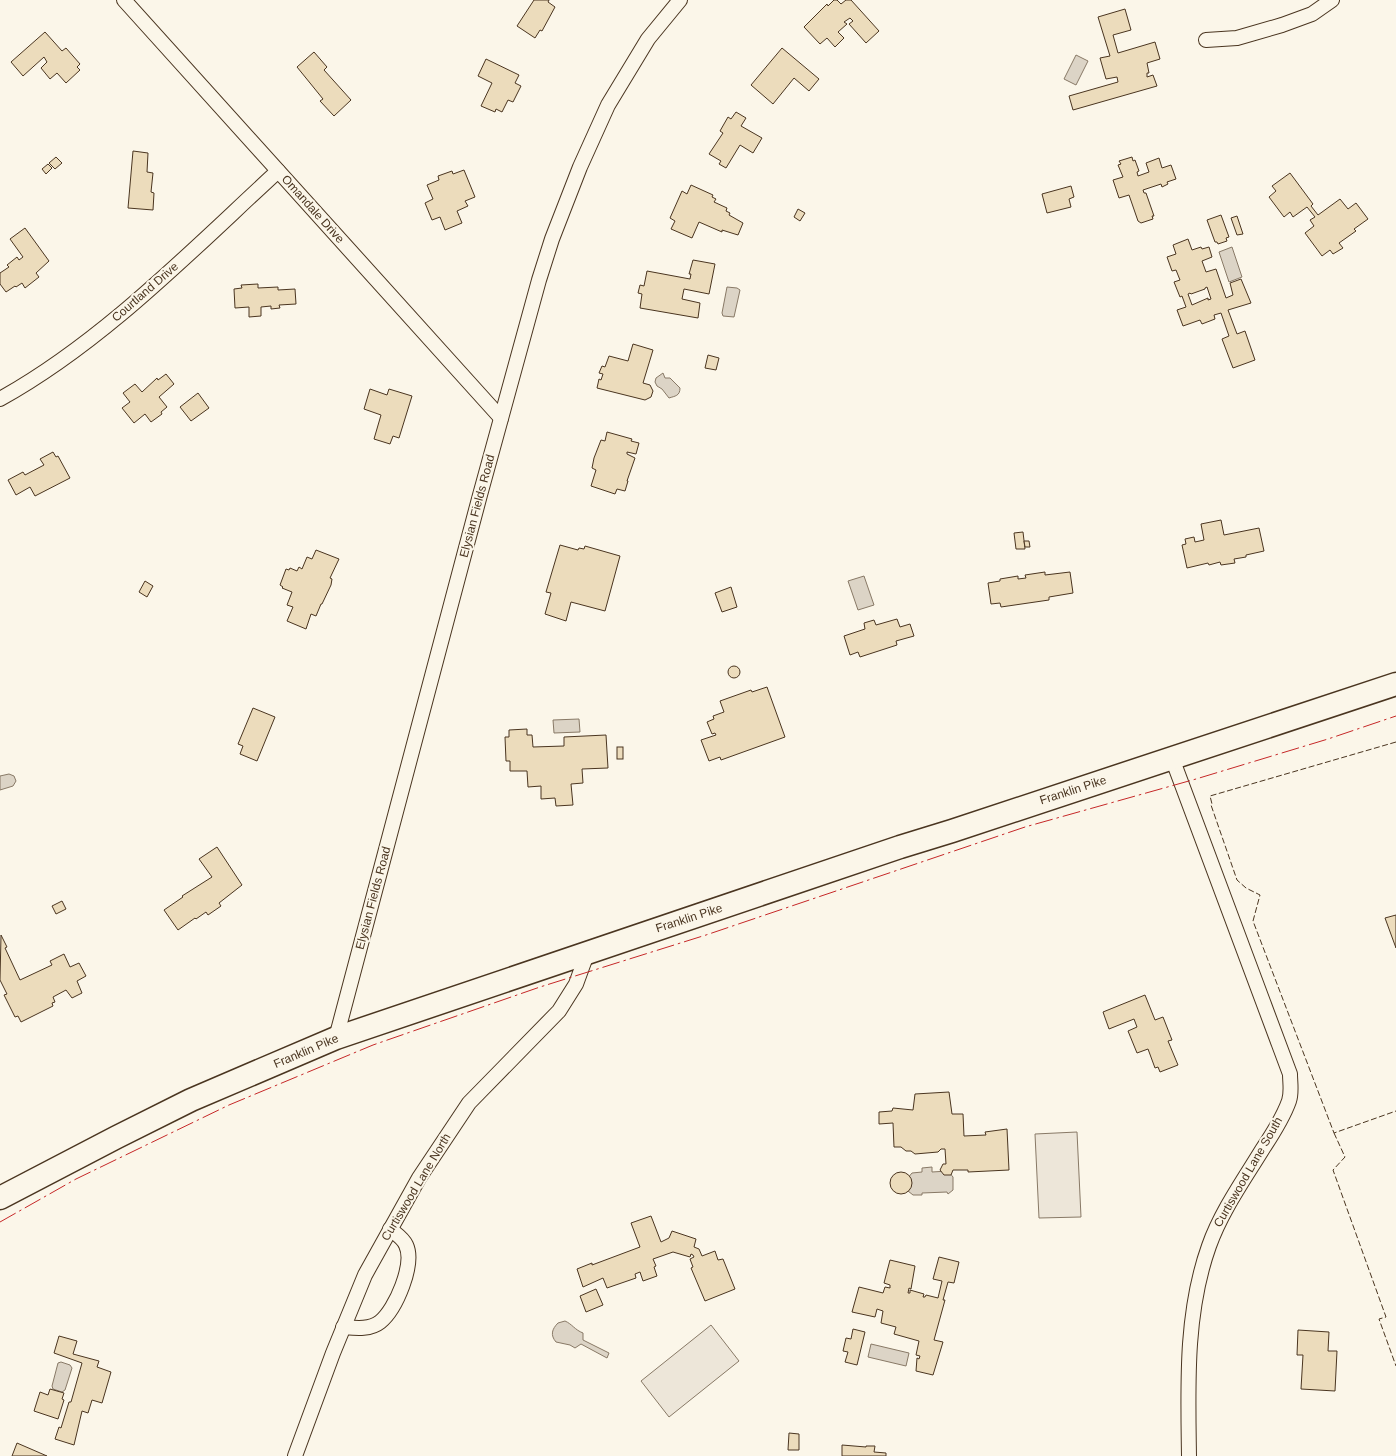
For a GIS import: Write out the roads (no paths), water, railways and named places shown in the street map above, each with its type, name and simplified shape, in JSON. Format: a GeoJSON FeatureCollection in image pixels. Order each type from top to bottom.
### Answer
{"type":"FeatureCollection","features":[{"type":"Feature","properties":{"kind":"main road","name":"Franklin Pike"},"geometry":{"type":"LineString","coordinates":[[0,1198],[184,1104],[336,1038],[892,849],[952,831],[1396,684]]}},
{"type":"Feature","properties":{"kind":"street","name":"Omandale Drive"},"geometry":{"type":"LineString","coordinates":[[124,0],[502,418]]}},
{"type":"Feature","properties":{"kind":"street","name":"Elysian Fields Road"},"geometry":{"type":"LineString","coordinates":[[336,1038],[539,280],[552,239],[580,167],[608,105],[648,39],[680,0]]}},
{"type":"Feature","properties":{"kind":"street"},"geometry":{"type":"LineString","coordinates":[[1206,40],[1237,38],[1282,25],[1312,14],[1332,0]]}},
{"type":"Feature","properties":{"kind":"street","name":"Courtland Drive"},"geometry":{"type":"LineString","coordinates":[[0,399],[57,364],[108,323],[155,284],[278,171]]}},
{"type":"Feature","properties":{"kind":"street","name":"Curtiswood Lane South"},"geometry":{"type":"LineString","coordinates":[[1172,758],[1290,1074],[1291,1089],[1289,1101],[1273,1133],[1214,1230],[1201,1269],[1196,1292],[1189,1352],[1189,1456]]}},
{"type":"Feature","properties":{"kind":"street","name":"Curtiswood Lane North"},"geometry":{"type":"LineString","coordinates":[[295,1456],[343,1326],[365,1275],[419,1178],[469,1103],[559,1011],[576,984],[588,951]]}},
{"type":"Feature","properties":{"kind":"street"},"geometry":{"type":"LineString","coordinates":[[343,1326],[369,1327],[380,1322],[390,1309],[402,1286],[408,1273],[410,1258],[406,1245],[390,1229]]}}]}
